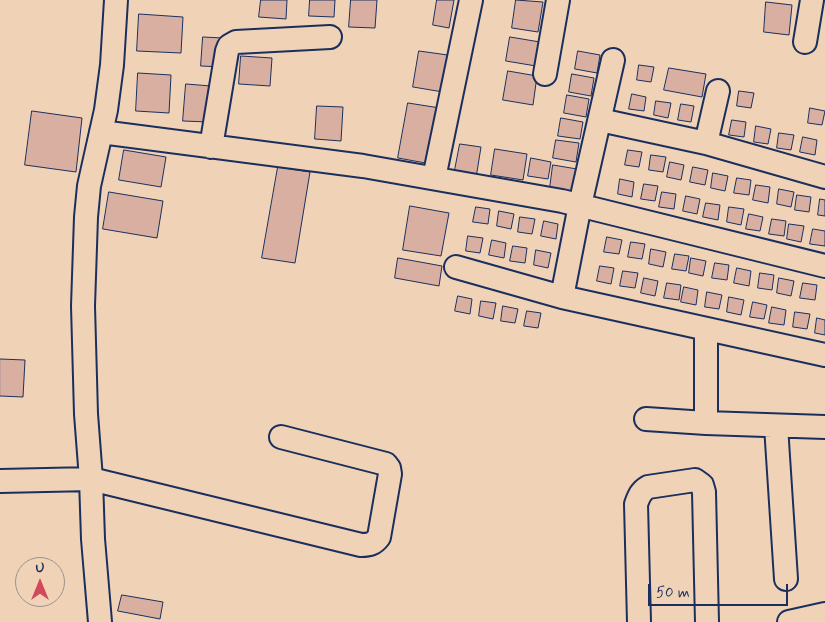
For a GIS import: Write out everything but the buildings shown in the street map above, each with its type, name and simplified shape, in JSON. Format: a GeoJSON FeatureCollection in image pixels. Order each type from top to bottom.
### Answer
{"type":"FeatureCollection","features":[{"type":"Feature","properties":{"kind":"street"},"geometry":{"type":"LineString","coordinates":[[100,622],[86,414],[83,306],[89,186],[106,110],[112,65],[116,0]]}},
{"type":"Feature","properties":{"kind":"street"},"geometry":{"type":"LineString","coordinates":[[434,178],[471,0]]}},
{"type":"Feature","properties":{"kind":"street"},"geometry":{"type":"LineString","coordinates":[[545,74],[558,0]]}},
{"type":"Feature","properties":{"kind":"street"},"geometry":{"type":"LineString","coordinates":[[804,42],[812,0]]}},
{"type":"Feature","properties":{"kind":"street"},"geometry":{"type":"LineString","coordinates":[[211,147],[226,52],[232,44],[275,39],[330,37]]}},
{"type":"Feature","properties":{"kind":"street"},"geometry":{"type":"LineString","coordinates":[[562,297],[580,205],[613,60]]}},
{"type":"Feature","properties":{"kind":"street"},"geometry":{"type":"LineString","coordinates":[[706,144],[718,91]]}},
{"type":"Feature","properties":{"kind":"street"},"geometry":{"type":"LineString","coordinates":[[600,120],[706,144],[825,178]]}},
{"type":"Feature","properties":{"kind":"street"},"geometry":{"type":"LineString","coordinates":[[101,132],[434,178],[580,205],[825,266]]}},
{"type":"Feature","properties":{"kind":"street"},"geometry":{"type":"LineString","coordinates":[[456,267],[562,297],[825,355]]}},
{"type":"Feature","properties":{"kind":"street"},"geometry":{"type":"LineString","coordinates":[[706,329],[706,423]]}},
{"type":"Feature","properties":{"kind":"street"},"geometry":{"type":"LineString","coordinates":[[646,419],[825,427]]}},
{"type":"Feature","properties":{"kind":"street"},"geometry":{"type":"LineString","coordinates":[[776,426],[786,579]]}},
{"type":"Feature","properties":{"kind":"street"},"geometry":{"type":"LineString","coordinates":[[0,480],[91,479],[361,544],[376,542],[379,537],[390,474],[386,464],[281,437]]}},
{"type":"Feature","properties":{"kind":"street"},"geometry":{"type":"LineString","coordinates":[[640,622],[636,504],[638,496],[642,490],[648,487],[695,480],[702,486],[704,492],[707,622]]}},
{"type":"Feature","properties":{"kind":"street"},"geometry":{"type":"LineString","coordinates":[[789,622],[825,614]]}}]}
